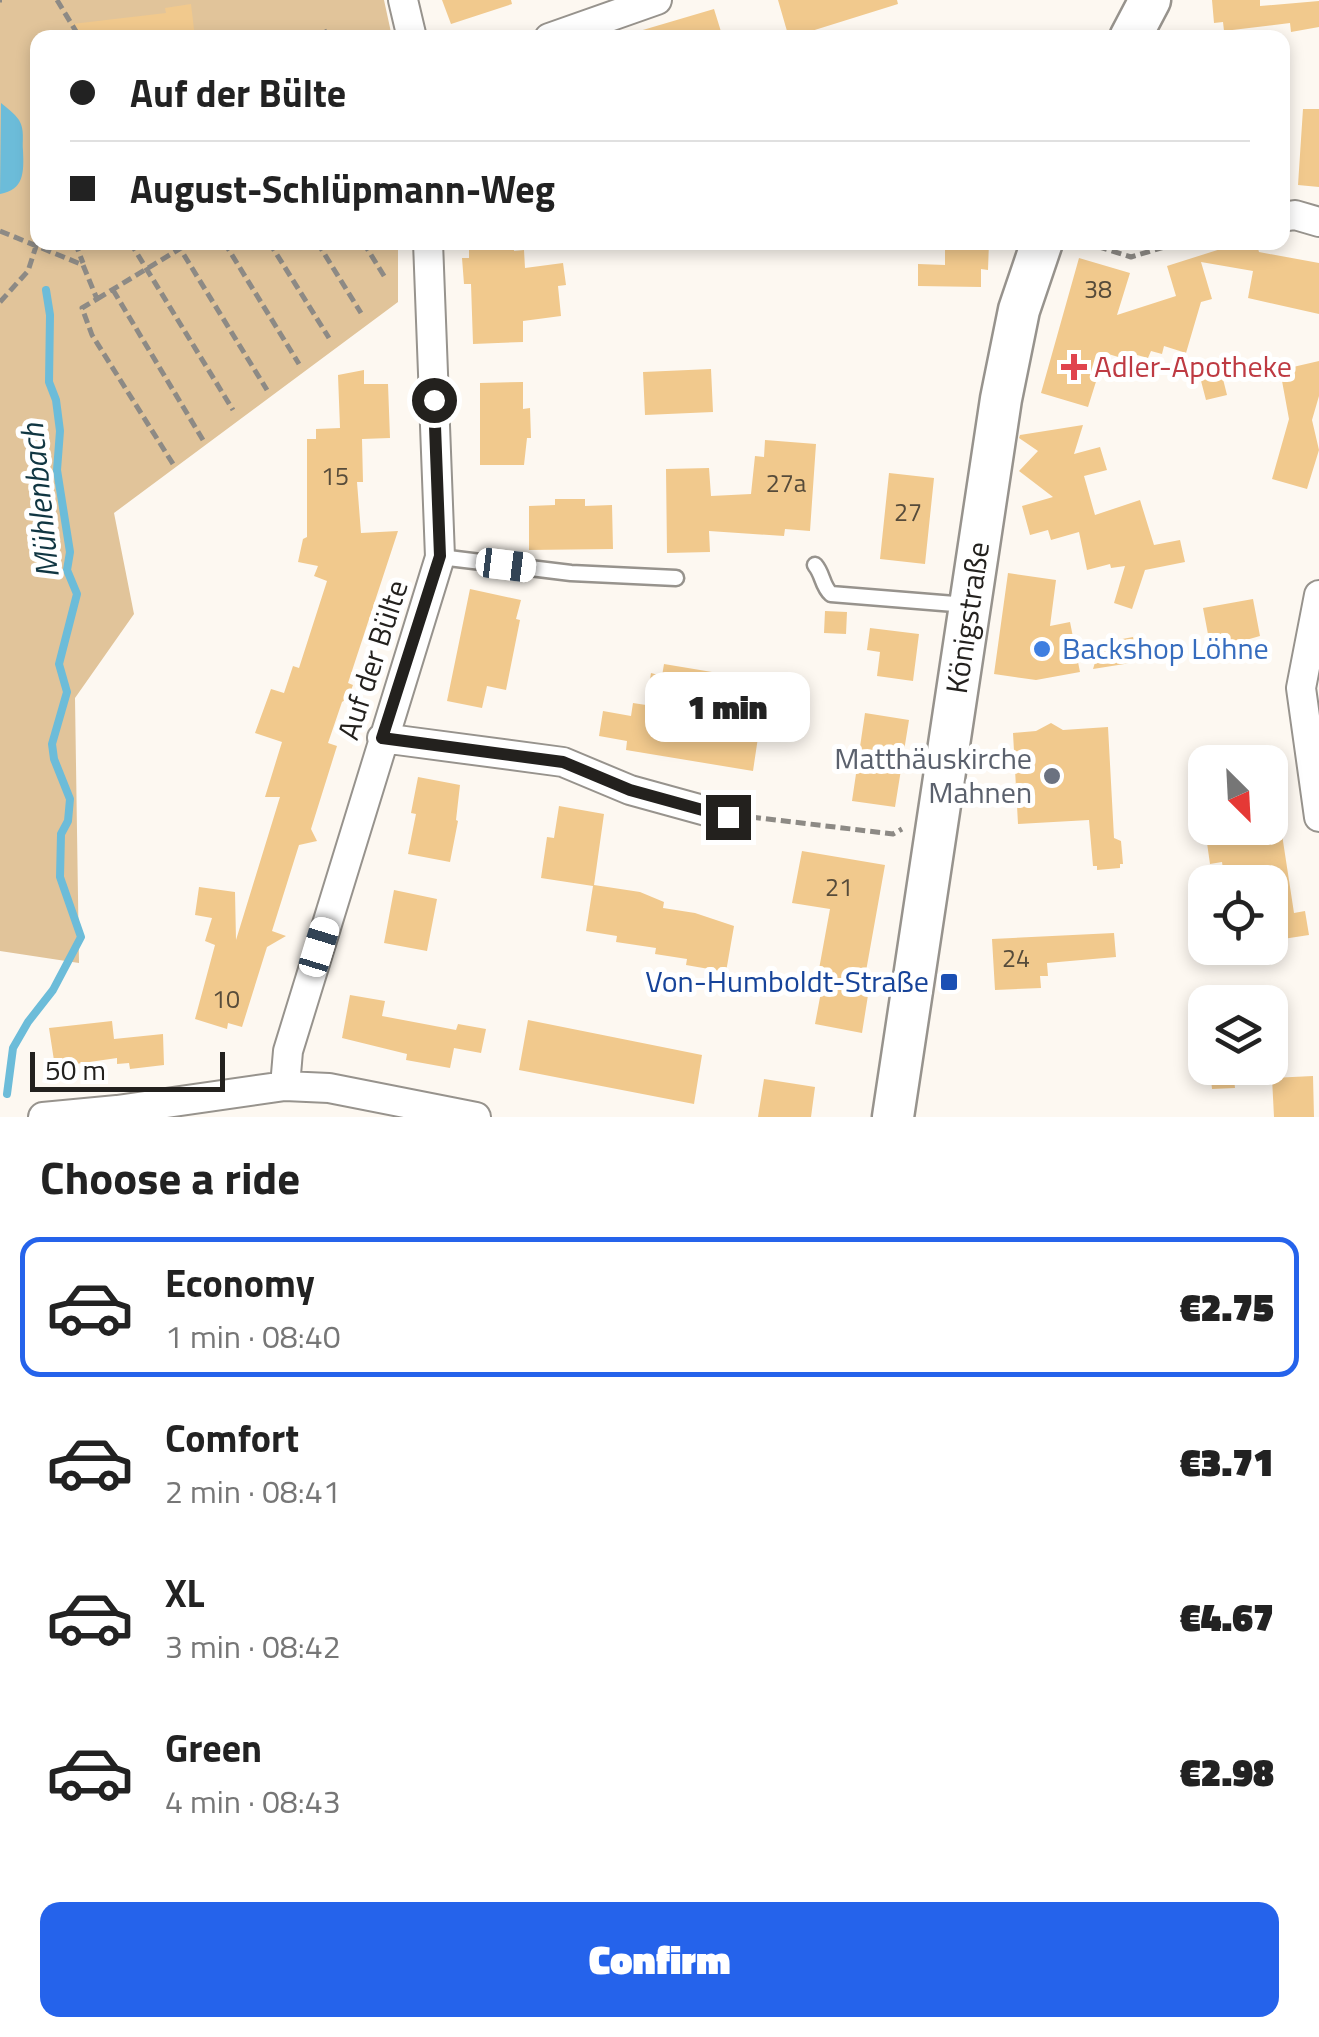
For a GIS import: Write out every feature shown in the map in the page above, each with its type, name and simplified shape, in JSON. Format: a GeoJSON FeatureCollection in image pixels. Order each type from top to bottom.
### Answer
{"type":"FeatureCollection","features":[{"type":"Feature","properties":{"kind":"main road"},"geometry":{"type":"LineString","coordinates":[[1134,30],[1150,0]]}},
{"type":"Feature","properties":{"kind":"main road","name":"Königstraße"},"geometry":{"type":"LineString","coordinates":[[893,1117],[1001,399],[1019,310],[1039,250]]}},
{"type":"Feature","properties":{"kind":"street"},"geometry":{"type":"LineString","coordinates":[[403,0],[410,30]]}},
{"type":"Feature","properties":{"kind":"street"},"geometry":{"type":"LineString","coordinates":[[572,30],[657,0]]}},
{"type":"Feature","properties":{"kind":"street"},"geometry":{"type":"LineString","coordinates":[[1290,215],[1319,222]]}},
{"type":"Feature","properties":{"kind":"street","name":"Auf der Bülte"},"geometry":{"type":"LineString","coordinates":[[285,1086],[288,1051],[440,556],[428,250]]}},
{"type":"Feature","properties":{"kind":"street"},"geometry":{"type":"LineString","coordinates":[[1319,595],[1301,688],[1319,817]]}},
{"type":"Feature","properties":{"kind":"street"},"geometry":{"type":"LineString","coordinates":[[382,738],[563,762],[630,790],[728,817]]}},
{"type":"Feature","properties":{"kind":"street"},"geometry":{"type":"LineString","coordinates":[[42,1117],[116,1114],[285,1086],[329,1088],[396,1110],[476,1117]]}},
{"type":"Feature","properties":{"kind":"lane"},"geometry":{"type":"LineString","coordinates":[[440,556],[571,574],[676,578]]}},
{"type":"Feature","properties":{"kind":"lane"},"geometry":{"type":"LineString","coordinates":[[815,565],[831,594],[972,606]]}},
{"type":"Feature","properties":{"kind":"path"},"geometry":{"type":"LineString","coordinates":[[57,0],[75,30]]}},
{"type":"Feature","properties":{"kind":"path"},"geometry":{"type":"LineString","coordinates":[[0,231],[30,242]]}},
{"type":"Feature","properties":{"kind":"path"},"geometry":{"type":"LineString","coordinates":[[0,302],[28,271],[34,250]]}},
{"type":"Feature","properties":{"kind":"path"},"geometry":{"type":"LineString","coordinates":[[50,250],[83,264]]}},
{"type":"Feature","properties":{"kind":"path"},"geometry":{"type":"LineString","coordinates":[[78,250],[97,298]]}},
{"type":"Feature","properties":{"kind":"path"},"geometry":{"type":"LineString","coordinates":[[135,250],[233,410]]}},
{"type":"Feature","properties":{"kind":"path"},"geometry":{"type":"LineString","coordinates":[[173,250],[148,271],[82,308],[92,336],[173,464]]}},
{"type":"Feature","properties":{"kind":"path"},"geometry":{"type":"LineString","coordinates":[[180,250],[268,390]]}},
{"type":"Feature","properties":{"kind":"path"},"geometry":{"type":"LineString","coordinates":[[229,250],[299,364]]}},
{"type":"Feature","properties":{"kind":"path"},"geometry":{"type":"LineString","coordinates":[[274,250],[328,338]]}},
{"type":"Feature","properties":{"kind":"path"},"geometry":{"type":"LineString","coordinates":[[323,250],[361,313]]}},
{"type":"Feature","properties":{"kind":"path"},"geometry":{"type":"LineString","coordinates":[[368,250],[386,279]]}},
{"type":"Feature","properties":{"kind":"path"},"geometry":{"type":"LineString","coordinates":[[1108,250],[1130,257],[1154,250]]}},
{"type":"Feature","properties":{"kind":"path"},"geometry":{"type":"LineString","coordinates":[[113,290],[204,440]]}},
{"type":"Feature","properties":{"kind":"path"},"geometry":{"type":"LineString","coordinates":[[728,817],[767,816],[893,834],[905,827],[938,828]]}},
{"type":"Feature","properties":{"kind":"shaded area"},"geometry":{"type":"Polygon","coordinates":[[[0,0],[384,0],[390,30],[30,30],[30,250],[398,250],[398,302],[114,513],[134,614],[75,698],[79,963],[0,951],[0,0]]]}},
{"type":"Feature","properties":{"kind":"water"},"geometry":{"type":"Polygon","coordinates":[[[1,103],[21,124],[23,166],[14,189],[0,194],[1,103]]]}},
{"type":"Feature","properties":{"kind":"building"},"geometry":{"type":"Polygon","coordinates":[[[442,0],[511,0],[512,4],[451,24],[442,0]]]}},
{"type":"Feature","properties":{"kind":"building"},"geometry":{"type":"Polygon","coordinates":[[[778,0],[897,0],[898,4],[815,30],[787,30],[778,0]]]}},
{"type":"Feature","properties":{"kind":"building"},"geometry":{"type":"Polygon","coordinates":[[[1212,0],[1260,0],[1260,6],[1319,1],[1319,27],[1291,32],[1290,23],[1224,30],[1223,22],[1214,23],[1212,0]]]}},
{"type":"Feature","properties":{"kind":"building"},"geometry":{"type":"Polygon","coordinates":[[[191,4],[194,30],[72,30],[72,24],[166,13],[165,8],[191,4]]]}},
{"type":"Feature","properties":{"kind":"building"},"geometry":{"type":"Polygon","coordinates":[[[714,9],[721,30],[643,30],[714,9]]]}},
{"type":"Feature","properties":{"kind":"building"},"geometry":{"type":"Polygon","coordinates":[[[1303,109],[1319,109],[1319,187],[1298,185],[1303,109]]]}},
{"type":"Feature","properties":{"kind":"building"},"geometry":{"type":"Polygon","coordinates":[[[469,250],[524,250],[525,268],[563,263],[566,285],[558,286],[561,316],[523,321],[523,342],[473,344],[471,284],[464,284],[462,258],[469,258],[469,250]]]}},
{"type":"Feature","properties":{"kind":"building"},"geometry":{"type":"Polygon","coordinates":[[[945,250],[989,250],[988,270],[981,269],[981,287],[918,286],[918,264],[945,265],[945,250]]]}},
{"type":"Feature","properties":{"kind":"building"},"geometry":{"type":"Polygon","coordinates":[[[1218,250],[1258,250],[1319,263],[1319,314],[1248,298],[1253,271],[1201,262],[1212,299],[1201,302],[1186,353],[1164,346],[1162,354],[1151,351],[1148,358],[1137,355],[1135,362],[1105,353],[1088,407],[1041,393],[1079,258],[1130,273],[1117,315],[1176,296],[1167,266],[1218,250]]]}},
{"type":"Feature","properties":{"kind":"building"},"geometry":{"type":"Polygon","coordinates":[[[1319,361],[1319,396],[1312,420],[1319,450],[1307,489],[1272,479],[1289,419],[1280,370],[1319,361]]]}},
{"type":"Feature","properties":{"kind":"building"},"geometry":{"type":"Polygon","coordinates":[[[711,369],[713,412],[645,415],[643,372],[711,369]]]}},
{"type":"Feature","properties":{"kind":"building"},"geometry":{"type":"Polygon","coordinates":[[[364,370],[364,384],[388,384],[390,438],[362,439],[363,482],[357,482],[361,533],[398,531],[348,683],[353,685],[342,702],[328,743],[337,746],[311,829],[317,841],[299,845],[272,931],[286,936],[267,947],[242,1027],[228,1023],[227,1029],[195,1019],[215,945],[205,941],[212,918],[195,915],[199,887],[235,892],[236,940],[280,797],[265,797],[282,742],[255,733],[271,689],[284,693],[293,666],[299,668],[327,581],[314,576],[318,566],[298,562],[303,539],[307,537],[307,439],[316,439],[316,429],[340,428],[338,375],[364,370]]]}},
{"type":"Feature","properties":{"kind":"building"},"geometry":{"type":"Polygon","coordinates":[[[1221,371],[1227,395],[1206,400],[1200,377],[1221,371]]]}},
{"type":"Feature","properties":{"kind":"building"},"geometry":{"type":"Polygon","coordinates":[[[523,382],[523,409],[530,408],[531,438],[527,438],[524,465],[480,465],[480,383],[523,382]]]}},
{"type":"Feature","properties":{"kind":"building"},"geometry":{"type":"Polygon","coordinates":[[[1083,425],[1074,454],[1100,447],[1107,470],[1084,476],[1095,515],[1140,500],[1154,545],[1180,540],[1185,562],[1145,570],[1132,609],[1114,603],[1125,566],[1111,568],[1110,564],[1087,570],[1079,532],[1051,540],[1048,530],[1030,535],[1022,506],[1053,497],[1019,471],[1038,451],[1020,435],[1083,425]]]}},
{"type":"Feature","properties":{"kind":"building"},"geometry":{"type":"Polygon","coordinates":[[[765,440],[816,444],[810,531],[785,529],[784,536],[709,531],[710,552],[667,553],[666,469],[709,468],[711,496],[751,494],[755,456],[764,457],[765,440]]]}},
{"type":"Feature","properties":{"kind":"building"},"geometry":{"type":"Polygon","coordinates":[[[889,473],[934,478],[925,564],[880,559],[889,473]]]}},
{"type":"Feature","properties":{"kind":"building"},"geometry":{"type":"Polygon","coordinates":[[[555,499],[585,499],[585,506],[612,505],[613,549],[529,550],[529,506],[555,505],[555,499]]]}},
{"type":"Feature","properties":{"kind":"building"},"geometry":{"type":"Polygon","coordinates":[[[1008,573],[1056,580],[1050,626],[1070,622],[1080,672],[1036,680],[994,674],[1008,573]]]}},
{"type":"Feature","properties":{"kind":"building"},"geometry":{"type":"Polygon","coordinates":[[[470,589],[521,600],[506,690],[487,686],[482,708],[447,701],[470,589]]]}},
{"type":"Feature","properties":{"kind":"building"},"geometry":{"type":"Polygon","coordinates":[[[1253,599],[1260,636],[1211,650],[1203,608],[1253,599]]]}},
{"type":"Feature","properties":{"kind":"building"},"geometry":{"type":"Polygon","coordinates":[[[825,611],[847,612],[846,634],[824,633],[825,611]]]}},
{"type":"Feature","properties":{"kind":"building"},"geometry":{"type":"Polygon","coordinates":[[[870,628],[919,634],[913,681],[877,676],[880,652],[867,650],[870,628]]]}},
{"type":"Feature","properties":{"kind":"building"},"geometry":{"type":"Polygon","coordinates":[[[1133,637],[1137,662],[1093,669],[1101,643],[1133,637]]]}},
{"type":"Feature","properties":{"kind":"building"},"geometry":{"type":"Polygon","coordinates":[[[664,664],[742,677],[740,689],[752,691],[747,722],[760,724],[753,771],[626,750],[627,741],[599,736],[603,711],[631,716],[633,703],[646,705],[651,673],[662,676],[664,664]]]}},
{"type":"Feature","properties":{"kind":"building"},"geometry":{"type":"Polygon","coordinates":[[[865,713],[909,720],[895,807],[852,801],[865,713]]]}},
{"type":"Feature","properties":{"kind":"building","name":"Matthäuskirche Mahnen"},"geometry":{"type":"Polygon","coordinates":[[[1051,723],[1063,730],[1108,727],[1114,838],[1121,841],[1120,868],[1097,870],[1093,866],[1089,820],[1018,824],[1013,733],[1036,731],[1051,723]]]}},
{"type":"Feature","properties":{"kind":"building"},"geometry":{"type":"Polygon","coordinates":[[[418,777],[460,785],[450,862],[408,854],[418,777]]]}},
{"type":"Feature","properties":{"kind":"building"},"geometry":{"type":"Polygon","coordinates":[[[559,806],[604,814],[594,885],[640,892],[664,902],[663,908],[695,913],[734,926],[726,972],[686,965],[687,959],[655,954],[656,948],[616,942],[617,936],[586,931],[593,886],[541,878],[547,837],[554,838],[559,806]]]}},
{"type":"Feature","properties":{"kind":"building"},"geometry":{"type":"Polygon","coordinates":[[[1207,845],[1284,845],[1287,865],[1222,862],[1210,864],[1207,845]]]}},
{"type":"Feature","properties":{"kind":"building"},"geometry":{"type":"Polygon","coordinates":[[[802,851],[885,865],[863,988],[869,989],[862,1033],[815,1024],[821,992],[815,991],[830,909],[792,903],[802,851]]]}},
{"type":"Feature","properties":{"kind":"building"},"geometry":{"type":"Polygon","coordinates":[[[1288,874],[1294,913],[1305,911],[1309,935],[1288,938],[1288,874]]]}},
{"type":"Feature","properties":{"kind":"building"},"geometry":{"type":"Polygon","coordinates":[[[394,890],[437,899],[427,951],[384,943],[394,890]]]}},
{"type":"Feature","properties":{"kind":"building"},"geometry":{"type":"Polygon","coordinates":[[[1114,933],[1116,957],[1047,963],[1048,976],[1040,976],[1041,988],[995,990],[992,939],[1114,933]]]}},
{"type":"Feature","properties":{"kind":"building"},"geometry":{"type":"Polygon","coordinates":[[[350,995],[385,1001],[382,1016],[456,1030],[458,1024],[486,1029],[481,1053],[454,1048],[450,1068],[406,1060],[407,1054],[342,1038],[350,995]]]}},
{"type":"Feature","properties":{"kind":"building"},"geometry":{"type":"Polygon","coordinates":[[[528,1020],[702,1055],[694,1104],[519,1070],[528,1020]]]}},
{"type":"Feature","properties":{"kind":"building"},"geometry":{"type":"Polygon","coordinates":[[[112,1021],[114,1039],[163,1034],[164,1065],[130,1069],[129,1063],[117,1064],[117,1058],[55,1067],[49,1028],[112,1021]]]}},
{"type":"Feature","properties":{"kind":"building"},"geometry":{"type":"Polygon","coordinates":[[[1313,1076],[1314,1117],[1274,1117],[1272,1085],[1288,1085],[1288,1077],[1313,1076]]]}},
{"type":"Feature","properties":{"kind":"building"},"geometry":{"type":"Polygon","coordinates":[[[764,1079],[815,1087],[811,1117],[758,1117],[764,1079]]]}},
{"type":"Feature","properties":{"kind":"building"},"geometry":{"type":"Polygon","coordinates":[[[1212,1085],[1235,1085],[1235,1088],[1212,1089],[1212,1085]]]}},
{"type":"Feature","properties":{"kind":"waterway","name":"Mühlenbach"},"geometry":{"type":"LineString","coordinates":[[7,1094],[13,1048],[53,990],[81,937],[60,877],[61,834],[68,821],[70,799],[52,744],[67,692],[59,664],[77,594],[67,570],[70,552],[57,470],[60,431],[49,382],[50,315],[46,290]]}},
{"type":"Feature","properties":{"kind":"place","name":"Adler-Apotheke"},"geometry":{"type":"Point","coordinates":[1074,367]}},
{"type":"Feature","properties":{"kind":"place","name":"Backshop Löhne"},"geometry":{"type":"Point","coordinates":[1042,649]}},
{"type":"Feature","properties":{"kind":"place","name":"Matthäuskirche Mahnen"},"geometry":{"type":"Point","coordinates":[1052,776]}},
{"type":"Feature","properties":{"kind":"place","name":"Von-Humboldt-Straße"},"geometry":{"type":"Point","coordinates":[949,982]}},
{"type":"Feature","properties":{"kind":"route"},"geometry":{"type":"LineString","coordinates":[[434,400],[440,556],[382,738],[563,762],[630,790],[728,817]]}}]}
